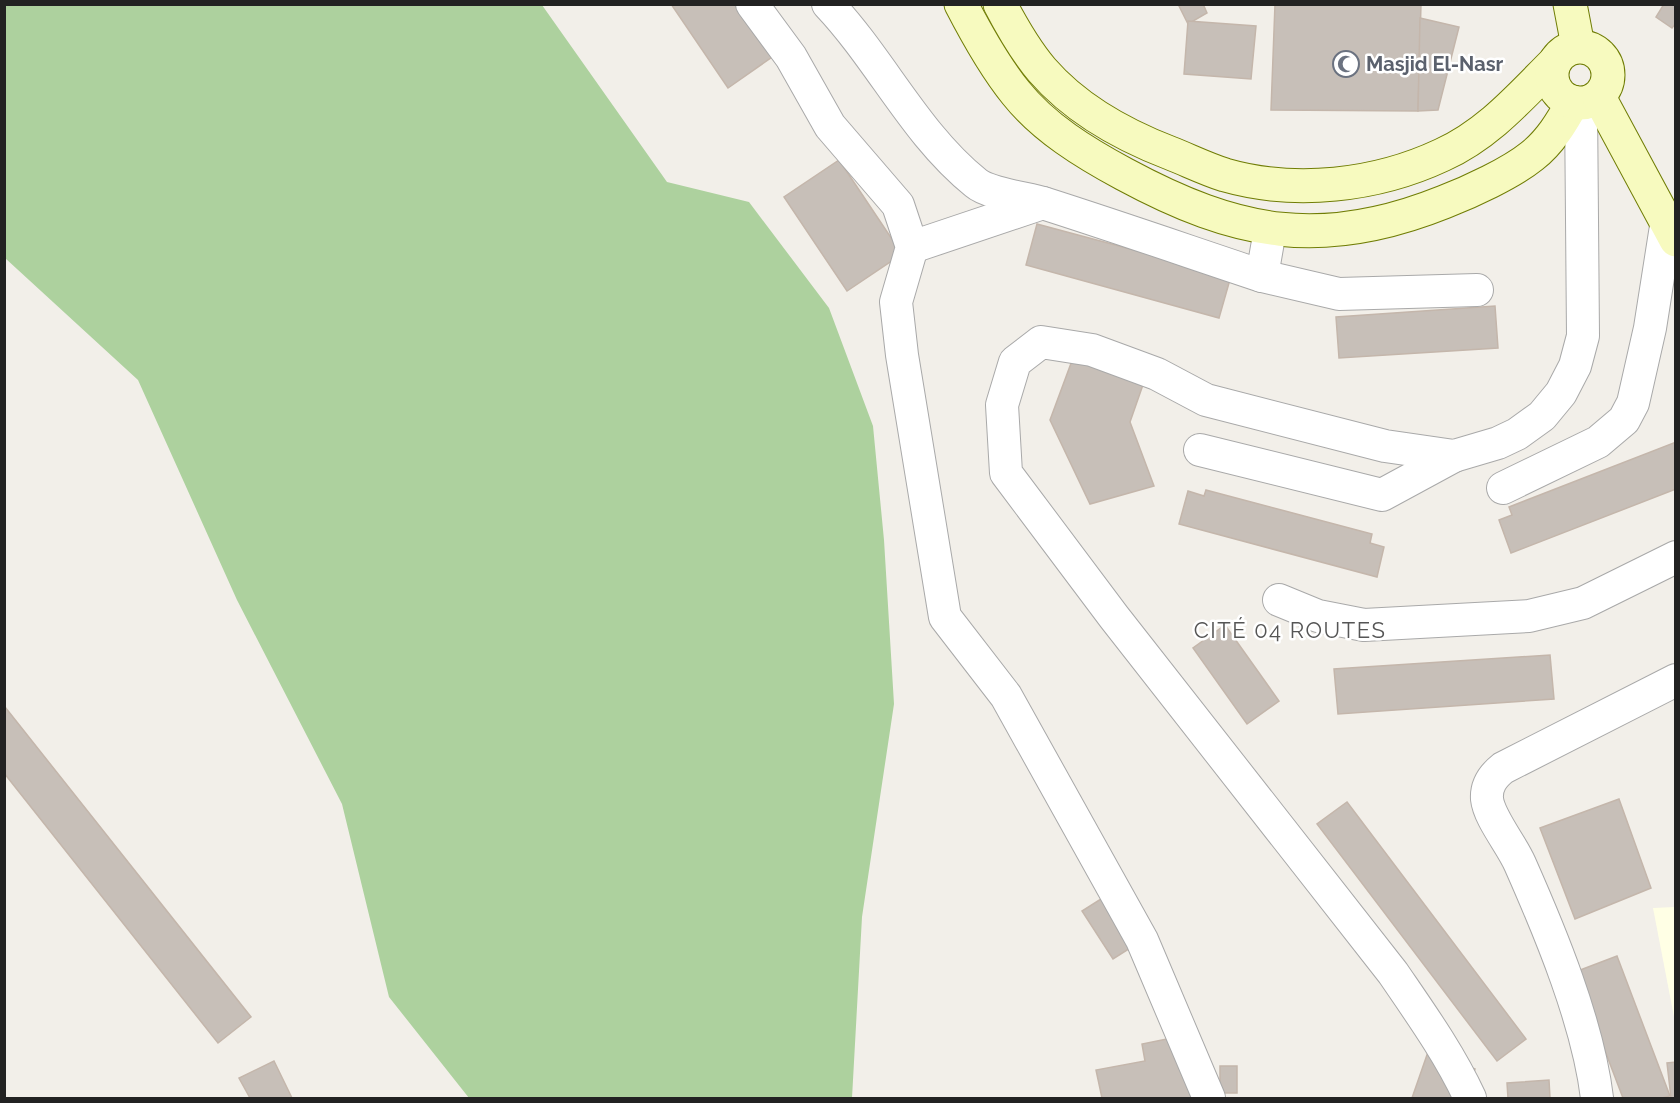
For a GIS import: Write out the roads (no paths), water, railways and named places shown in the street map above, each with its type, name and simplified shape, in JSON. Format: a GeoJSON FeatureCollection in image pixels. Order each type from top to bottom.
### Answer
{"type":"FeatureCollection","features":[{"type":"Feature","properties":{"kind":"main road"},"geometry":{"type":"LineString","coordinates":[[961,4],[984,48],[1016,93],[1046,124],[1102,162],[1167,197],[1224,219],[1270,230],[1318,231],[1378,224],[1466,194],[1532,156],[1584,101],[1608,81],[1606,63],[1595,50],[1566,55],[1490,128],[1443,155],[1393,174],[1350,182],[1314,186],[1272,184],[1225,175],[1131,138],[1073,99],[1042,70],[1020,40],[1000,4]]}},
{"type":"Feature","properties":{"kind":"main road"},"geometry":{"type":"LineString","coordinates":[[1570,4],[1566,55],[1553,82],[1557,92],[1584,101],[1671,230]]}},
{"type":"Feature","properties":{"kind":"street"},"geometry":{"type":"LineString","coordinates":[[752,4],[791,57],[830,126],[898,205],[912,247],[896,302],[902,355],[945,617],[1006,696],[1142,940],[1209,1098]]}},
{"type":"Feature","properties":{"kind":"street"},"geometry":{"type":"LineString","coordinates":[[828,4],[847,25],[945,154],[978,185],[1043,203],[1262,276],[1339,294],[1477,290]]}},
{"type":"Feature","properties":{"kind":"street"},"geometry":{"type":"LineString","coordinates":[[1200,450],[1382,495],[1454,456],[1498,443],[1517,434],[1542,416],[1561,393],[1575,366],[1583,336],[1584,101]]}},
{"type":"Feature","properties":{"kind":"street"},"geometry":{"type":"LineString","coordinates":[[912,247],[1043,203]]}},
{"type":"Feature","properties":{"kind":"street"},"geometry":{"type":"LineString","coordinates":[[1262,276],[1270,230]]}},
{"type":"Feature","properties":{"kind":"street"},"geometry":{"type":"LineString","coordinates":[[1503,488],[1598,442],[1624,420],[1633,403],[1663,323],[1671,230]]}},
{"type":"Feature","properties":{"kind":"street"},"geometry":{"type":"LineString","coordinates":[[1454,456],[1385,446],[1206,400],[1157,374],[1092,350],[1041,342],[1016,362],[1002,405],[1006,473],[1107,608],[1393,973],[1441,1044],[1470,1098]]}},
{"type":"Feature","properties":{"kind":"street"},"geometry":{"type":"LineString","coordinates":[[1279,600],[1318,616],[1364,625],[1529,616],[1583,603],[1676,557]]}},
{"type":"Feature","properties":{"kind":"street"},"geometry":{"type":"LineString","coordinates":[[1597,1098],[1593,1067],[1558,958],[1519,862],[1487,800],[1488,787],[1493,776],[1503,768],[1676,680]]}},
{"type":"Feature","properties":{"kind":"place","name":"Masjid El-Nasr"},"geometry":{"type":"Point","coordinates":[1346,64]}},
{"type":"Feature","properties":{"kind":"district","name":"CITÉ 04 ROUTES"},"geometry":{"type":"Point","coordinates":[1290,630]}}]}
